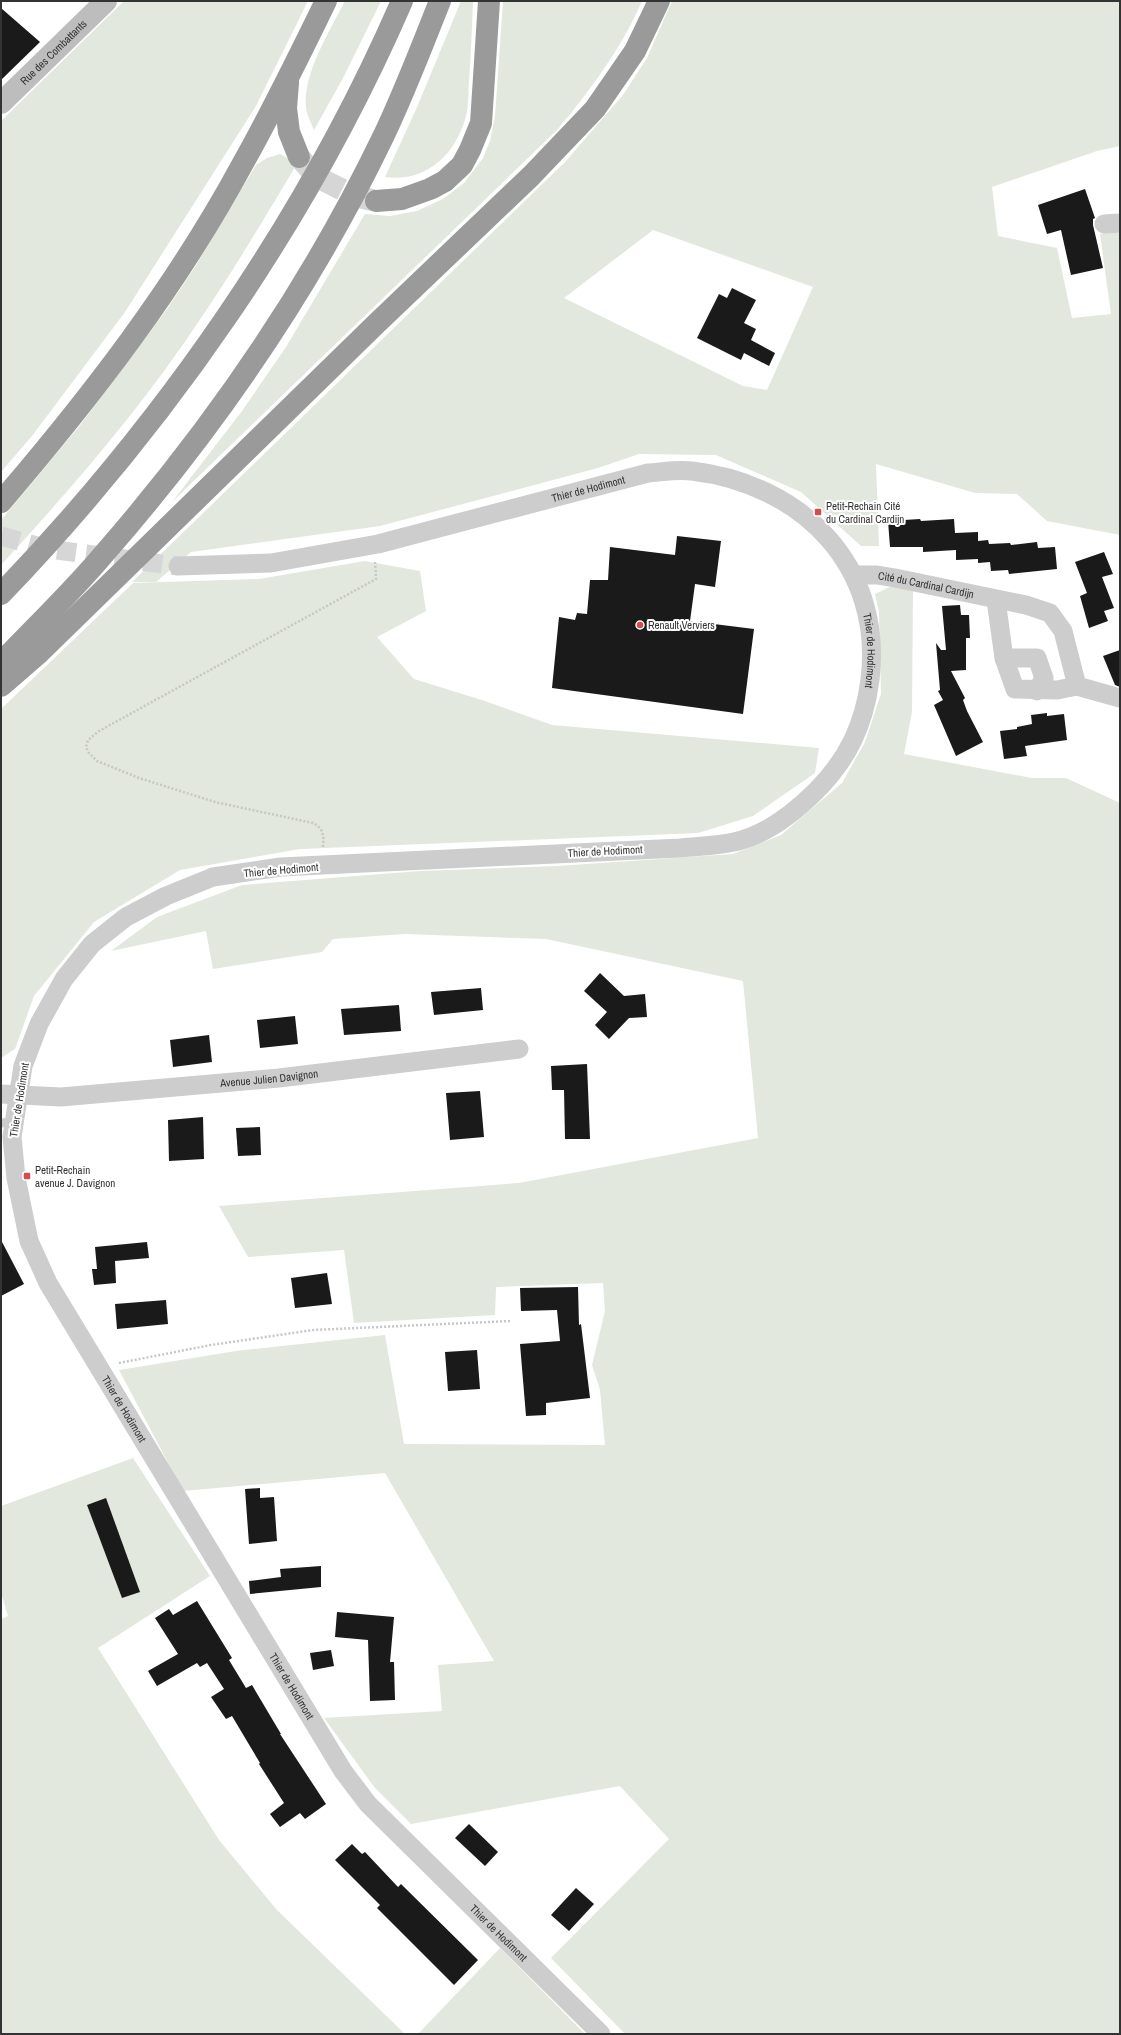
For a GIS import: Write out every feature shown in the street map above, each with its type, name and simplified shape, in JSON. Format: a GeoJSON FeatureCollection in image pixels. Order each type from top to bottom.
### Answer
{"type":"FeatureCollection","features":[{"type":"Feature","properties":{"kind":"highway"},"geometry":{"type":"LineString","coordinates":[[1,502],[75,413],[138,329],[183,264],[242,166],[326,1]]}},
{"type":"Feature","properties":{"kind":"highway"},"geometry":{"type":"LineString","coordinates":[[1,594],[40,553],[125,452],[190,370],[292,214],[348,114],[388,35],[402,1]]}},
{"type":"Feature","properties":{"kind":"highway"},"geometry":{"type":"LineString","coordinates":[[1,663],[102,556],[170,474],[227,399],[288,308],[330,238],[380,141],[440,1]]}},
{"type":"Feature","properties":{"kind":"highway"},"geometry":{"type":"LineString","coordinates":[[376,201],[402,199],[430,189],[445,181],[462,165],[468,155],[480,124],[489,1]]}},
{"type":"Feature","properties":{"kind":"highway"},"geometry":{"type":"LineString","coordinates":[[1,686],[39,654],[370,329],[536,171],[595,109],[635,52],[659,1]]}},
{"type":"Feature","properties":{"kind":"highway"},"geometry":{"type":"LineString","coordinates":[[288,78],[286,108],[288,132],[299,157]]}},
{"type":"Feature","properties":{"kind":"street","name":"Rue des Combattants"},"geometry":{"type":"LineString","coordinates":[[1,103],[106,1]]}},
{"type":"Feature","properties":{"kind":"street","name":"Thier de Hodimont"},"geometry":{"type":"LineString","coordinates":[[178,566],[271,563],[370,545],[648,473],[691,470],[716,475],[750,486],[784,502],[812,520],[835,545],[854,575],[869,619],[873,660],[867,702],[856,735],[834,773],[785,820],[734,842],[680,848],[281,867],[213,878],[166,896],[126,917],[92,944],[64,979],[39,1024],[10,1095],[8,1123],[12,1137],[16,1178],[29,1241],[48,1283],[343,1771],[368,1804],[601,2034]]}},
{"type":"Feature","properties":{"kind":"street","name":"Cité du Cardinal Cardijn"},"geometry":{"type":"LineString","coordinates":[[854,575],[876,575],[895,578],[1026,605],[1050,613],[1063,630],[1077,686]]}},
{"type":"Feature","properties":{"kind":"street"},"geometry":{"type":"LineString","coordinates":[[996,600],[1004,658],[1015,689],[1037,691],[1057,690],[1077,686],[1120,698]]}},
{"type":"Feature","properties":{"kind":"street"},"geometry":{"type":"LineString","coordinates":[[1004,658],[1037,658],[1044,678],[1037,691]]}},
{"type":"Feature","properties":{"kind":"street","name":"Avenue Julien Davignon"},"geometry":{"type":"LineString","coordinates":[[10,1095],[61,1097],[279,1078],[519,1049]]}},
{"type":"Feature","properties":{"kind":"path"},"geometry":{"type":"LineString","coordinates":[[324,866],[323,832],[320,827],[313,823],[215,802],[138,778],[97,761],[89,753],[86,747],[88,740],[99,731],[376,579],[376,568],[370,545]]}},
{"type":"Feature","properties":{"kind":"path"},"geometry":{"type":"LineString","coordinates":[[99,1368],[210,1345],[313,1330],[511,1321]]}},
{"type":"Feature","properties":{"kind":"shaded area"},"geometry":{"type":"Polygon","coordinates":[[[124,1],[308,1],[256,106],[125,312],[32,436],[1,472],[1,121],[124,1]]]}},
{"type":"Feature","properties":{"kind":"shaded area"},"geometry":{"type":"Polygon","coordinates":[[[345,1],[381,1],[343,78],[314,130],[307,113],[307,85],[317,56],[345,1]]]}},
{"type":"Feature","properties":{"kind":"shaded area"},"geometry":{"type":"Polygon","coordinates":[[[461,1],[473,1],[468,103],[466,116],[461,130],[455,143],[447,154],[426,171],[400,178],[385,177],[418,105],[461,1]]]}},
{"type":"Feature","properties":{"kind":"shaded area"},"geometry":{"type":"Polygon","coordinates":[[[503,1],[642,1],[625,36],[615,52],[582,99],[558,129],[172,502],[242,411],[286,347],[365,214],[390,216],[417,211],[443,199],[464,183],[483,158],[490,141],[495,116],[503,1]]]}},
{"type":"Feature","properties":{"kind":"shaded area"},"geometry":{"type":"Polygon","coordinates":[[[672,1],[1120,1],[1120,146],[1097,151],[992,187],[998,236],[1057,248],[1072,318],[1111,314],[1100,234],[1120,230],[1120,535],[1047,521],[1017,494],[975,493],[876,464],[879,546],[861,546],[801,492],[716,455],[639,454],[598,468],[380,526],[191,552],[156,582],[132,582],[565,162],[623,95],[647,58],[672,1]],[[653,230],[564,298],[743,386],[767,390],[813,287],[653,230]]]}},
{"type":"Feature","properties":{"kind":"shaded area"},"geometry":{"type":"Polygon","coordinates":[[[280,154],[289,159],[295,167],[236,264],[199,321],[154,385],[105,447],[54,507],[1,565],[1,520],[81,424],[167,309],[195,267],[256,165],[267,158],[280,154]]]}},
{"type":"Feature","properties":{"kind":"shaded area"},"geometry":{"type":"Polygon","coordinates":[[[365,561],[420,571],[426,611],[377,637],[414,679],[485,701],[552,725],[819,748],[815,773],[753,816],[698,833],[300,849],[180,870],[94,922],[34,996],[15,1049],[1,1058],[1,709],[133,583],[259,579],[365,561]]]}},
{"type":"Feature","properties":{"kind":"shaded area"},"geometry":{"type":"Polygon","coordinates":[[[894,585],[913,587],[912,712],[904,754],[1032,778],[1066,778],[1120,803],[1120,2034],[625,2034],[551,1958],[669,1839],[620,1786],[411,1824],[375,1788],[324,1718],[442,1711],[438,1665],[494,1661],[385,1473],[183,1491],[119,1370],[236,1351],[385,1335],[404,1444],[605,1445],[600,1390],[592,1365],[605,1311],[603,1283],[496,1287],[495,1315],[354,1323],[344,1250],[248,1257],[219,1206],[519,1183],[758,1138],[743,981],[546,939],[405,934],[333,939],[322,952],[213,969],[206,931],[111,951],[157,917],[242,885],[420,871],[557,866],[733,854],[781,835],[842,783],[865,742],[881,694],[879,612],[875,594],[894,585]]]}},
{"type":"Feature","properties":{"kind":"shaded area"},"geometry":{"type":"Polygon","coordinates":[[[133,1458],[210,1576],[98,1648],[219,1840],[277,1910],[405,2034],[1,2034],[1,1619],[8,1616],[1,1593],[1,1506],[133,1458]]]}},
{"type":"Feature","properties":{"kind":"shaded area"},"geometry":{"type":"Polygon","coordinates":[[[500,1948],[585,2034],[418,2034],[500,1948]]]}},
{"type":"Feature","properties":{"kind":"building"},"geometry":{"type":"Polygon","coordinates":[[[1,8],[40,42],[1,80],[1,8]]]}},
{"type":"Feature","properties":{"kind":"building"},"geometry":{"type":"Polygon","coordinates":[[[1085,189],[1095,218],[1093,219],[1093,225],[1103,268],[1071,275],[1061,230],[1047,234],[1038,205],[1085,189]]]}},
{"type":"Feature","properties":{"kind":"building"},"geometry":{"type":"Polygon","coordinates":[[[732,288],[756,300],[744,323],[756,329],[751,340],[775,353],[769,366],[744,353],[741,360],[697,338],[719,294],[727,298],[732,288]]]}},
{"type":"Feature","properties":{"kind":"building"},"geometry":{"type":"Polygon","coordinates":[[[920,519],[921,521],[954,519],[955,533],[978,532],[978,541],[988,540],[989,544],[1010,543],[1011,545],[1037,542],[1038,548],[1055,547],[1057,569],[1009,574],[1008,570],[991,571],[990,562],[978,563],[978,559],[956,560],[956,550],[923,552],[923,547],[890,547],[888,521],[920,519]]]}},
{"type":"Feature","properties":{"kind":"building","name":"Renault Verviers"},"geometry":{"type":"Polygon","coordinates":[[[677,536],[721,541],[715,587],[695,584],[690,621],[754,629],[743,714],[552,688],[559,617],[575,620],[577,613],[587,614],[590,580],[608,580],[610,547],[675,555],[677,536]]]}},
{"type":"Feature","properties":{"kind":"building"},"geometry":{"type":"Polygon","coordinates":[[[1104,552],[1113,574],[1102,577],[1114,608],[1104,611],[1108,621],[1089,628],[1080,596],[1087,593],[1075,562],[1104,552]]]}},
{"type":"Feature","properties":{"kind":"building"},"geometry":{"type":"Polygon","coordinates":[[[960,605],[961,615],[969,615],[970,638],[966,638],[966,670],[951,671],[965,698],[963,700],[967,711],[983,742],[956,756],[934,705],[943,700],[938,691],[940,690],[936,643],[941,650],[946,650],[942,606],[960,605]]]}},
{"type":"Feature","properties":{"kind":"building"},"geometry":{"type":"Polygon","coordinates":[[[1120,650],[1120,687],[1115,685],[1103,656],[1120,650]]]}},
{"type":"Feature","properties":{"kind":"building"},"geometry":{"type":"Polygon","coordinates":[[[1047,713],[1047,716],[1064,714],[1067,740],[1025,746],[1027,756],[1004,759],[1000,731],[1017,729],[1017,727],[1032,724],[1031,715],[1047,713]]]}},
{"type":"Feature","properties":{"kind":"building"},"geometry":{"type":"Polygon","coordinates":[[[600,973],[624,996],[645,994],[647,1017],[629,1018],[609,1039],[595,1025],[607,1012],[584,991],[600,973]]]}},
{"type":"Feature","properties":{"kind":"building"},"geometry":{"type":"Polygon","coordinates":[[[481,988],[483,1010],[434,1015],[431,992],[481,988]]]}},
{"type":"Feature","properties":{"kind":"building"},"geometry":{"type":"Polygon","coordinates":[[[399,1005],[401,1031],[344,1035],[341,1009],[399,1005]]]}},
{"type":"Feature","properties":{"kind":"building"},"geometry":{"type":"Polygon","coordinates":[[[295,1016],[298,1044],[260,1048],[257,1020],[295,1016]]]}},
{"type":"Feature","properties":{"kind":"building"},"geometry":{"type":"Polygon","coordinates":[[[209,1035],[212,1062],[173,1067],[170,1040],[209,1035]]]}},
{"type":"Feature","properties":{"kind":"building"},"geometry":{"type":"Polygon","coordinates":[[[587,1064],[590,1139],[565,1139],[564,1090],[552,1090],[551,1066],[587,1064]]]}},
{"type":"Feature","properties":{"kind":"building"},"geometry":{"type":"Polygon","coordinates":[[[480,1091],[484,1137],[450,1140],[446,1093],[480,1091]]]}},
{"type":"Feature","properties":{"kind":"building"},"geometry":{"type":"Polygon","coordinates":[[[203,1117],[204,1159],[169,1161],[168,1120],[203,1117]]]}},
{"type":"Feature","properties":{"kind":"building"},"geometry":{"type":"Polygon","coordinates":[[[260,1127],[261,1155],[238,1156],[236,1128],[260,1127]]]}},
{"type":"Feature","properties":{"kind":"building"},"geometry":{"type":"Polygon","coordinates":[[[1,1240],[24,1284],[1,1296],[1,1240]]]}},
{"type":"Feature","properties":{"kind":"building"},"geometry":{"type":"Polygon","coordinates":[[[147,1242],[149,1258],[115,1261],[116,1283],[94,1285],[92,1269],[97,1269],[95,1247],[147,1242]]]}},
{"type":"Feature","properties":{"kind":"building"},"geometry":{"type":"Polygon","coordinates":[[[327,1273],[332,1304],[295,1308],[291,1278],[327,1273]]]}},
{"type":"Feature","properties":{"kind":"building"},"geometry":{"type":"Polygon","coordinates":[[[578,1287],[579,1325],[581,1324],[590,1398],[546,1403],[546,1415],[526,1416],[520,1344],[560,1341],[557,1310],[521,1311],[520,1288],[578,1287]]]}},
{"type":"Feature","properties":{"kind":"building"},"geometry":{"type":"Polygon","coordinates":[[[166,1300],[168,1324],[117,1329],[115,1304],[166,1300]]]}},
{"type":"Feature","properties":{"kind":"building"},"geometry":{"type":"Polygon","coordinates":[[[477,1350],[480,1389],[448,1391],[445,1352],[477,1350]]]}},
{"type":"Feature","properties":{"kind":"building"},"geometry":{"type":"Polygon","coordinates":[[[260,1488],[260,1498],[274,1497],[277,1541],[249,1544],[245,1489],[260,1488]]]}},
{"type":"Feature","properties":{"kind":"building"},"geometry":{"type":"Polygon","coordinates":[[[106,1498],[140,1592],[122,1598],[87,1505],[106,1498]]]}},
{"type":"Feature","properties":{"kind":"building"},"geometry":{"type":"Polygon","coordinates":[[[321,1566],[321,1587],[250,1594],[249,1581],[281,1577],[280,1569],[321,1566]]]}},
{"type":"Feature","properties":{"kind":"building"},"geometry":{"type":"Polygon","coordinates":[[[197,1601],[232,1658],[229,1660],[246,1688],[252,1685],[280,1734],[326,1804],[305,1819],[300,1813],[280,1827],[270,1814],[284,1803],[259,1764],[260,1763],[232,1716],[226,1719],[211,1697],[224,1689],[207,1663],[200,1667],[197,1663],[157,1686],[148,1671],[178,1654],[155,1618],[169,1609],[173,1615],[197,1601]]]}},
{"type":"Feature","properties":{"kind":"building"},"geometry":{"type":"Polygon","coordinates":[[[337,1612],[394,1617],[390,1662],[394,1662],[395,1700],[370,1701],[368,1640],[335,1637],[337,1612]]]}},
{"type":"Feature","properties":{"kind":"building"},"geometry":{"type":"Polygon","coordinates":[[[331,1650],[334,1666],[313,1670],[310,1653],[331,1650]]]}},
{"type":"Feature","properties":{"kind":"building"},"geometry":{"type":"Polygon","coordinates":[[[469,1824],[498,1852],[485,1866],[455,1838],[469,1824]]]}},
{"type":"Feature","properties":{"kind":"building"},"geometry":{"type":"Polygon","coordinates":[[[352,1844],[362,1854],[365,1852],[398,1887],[401,1884],[478,1960],[454,1985],[377,1908],[380,1905],[335,1860],[352,1844]]]}},
{"type":"Feature","properties":{"kind":"building"},"geometry":{"type":"Polygon","coordinates":[[[576,1888],[594,1904],[569,1931],[551,1915],[576,1888]]]}},
{"type":"Feature","properties":{"kind":"tunnel"},"geometry":{"type":"LineString","coordinates":[[299,157],[317,177],[355,196],[376,201]]}},
{"type":"Feature","properties":{"kind":"tunnel"},"geometry":{"type":"LineString","coordinates":[[1,536],[48,549],[178,566]]}},
{"type":"Feature","properties":{"kind":"place","name":"Petit-Rechain Cité du Cardinal Cardijn"},"geometry":{"type":"Point","coordinates":[818,512]}},
{"type":"Feature","properties":{"kind":"place","name":"Renault Verviers"},"geometry":{"type":"Point","coordinates":[640,625]}},
{"type":"Feature","properties":{"kind":"place","name":"Petit-Rechain avenue J. Davignon"},"geometry":{"type":"Point","coordinates":[27,1176]}}]}
